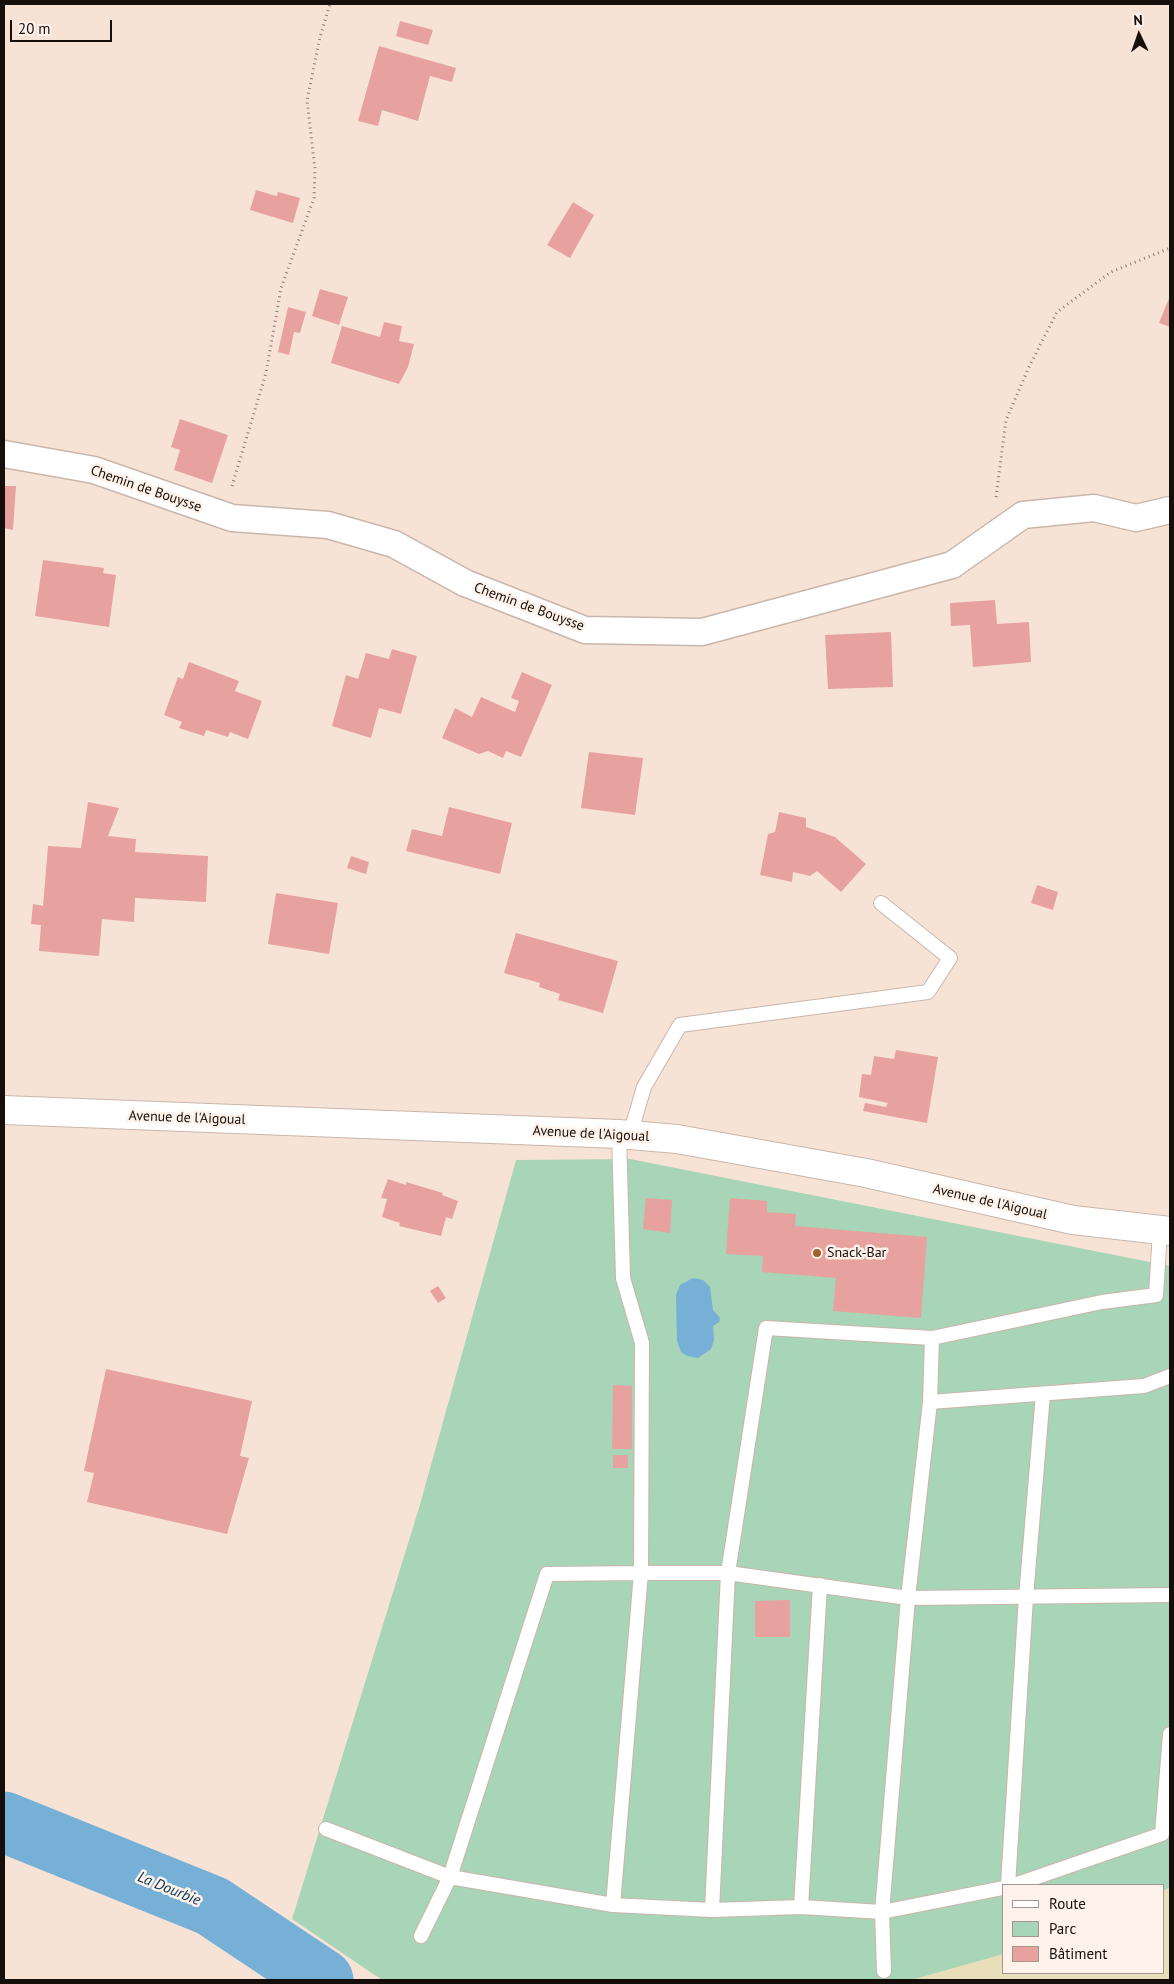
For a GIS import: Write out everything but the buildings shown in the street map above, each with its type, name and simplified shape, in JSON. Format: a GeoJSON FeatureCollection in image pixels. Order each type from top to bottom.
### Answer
{"type":"FeatureCollection","features":[{"type":"Feature","properties":{"kind":"main road","name":"Avenue de l'Aigoual"},"geometry":{"type":"LineString","coordinates":[[4,1110],[625,1135],[727,1147],[866,1173],[1073,1220],[1165,1231]]}},
{"type":"Feature","properties":{"kind":"street","name":"Chemin de Bouysse"},"geometry":{"type":"LineString","coordinates":[[4,454],[94,470],[232,518],[328,525],[394,544],[465,583],[585,630],[702,632],[952,565],[1023,515],[1094,508],[1136,518],[1170,510]]}},
{"type":"Feature","properties":{"kind":"lane"},"geometry":{"type":"LineString","coordinates":[[613,1905],[641,1573],[642,1343],[623,1278],[625,1135],[644,1087],[680,1025],[928,992],[950,958],[881,903]]}},
{"type":"Feature","properties":{"kind":"lane"},"geometry":{"type":"LineString","coordinates":[[712,1910],[728,1573],[766,1328],[932,1338],[1102,1302],[1156,1295],[1165,1231]]}},
{"type":"Feature","properties":{"kind":"lane"},"geometry":{"type":"LineString","coordinates":[[884,1971],[882,1912],[908,1598],[930,1402],[932,1338]]}},
{"type":"Feature","properties":{"kind":"lane"},"geometry":{"type":"LineString","coordinates":[[930,1402],[1144,1386],[1170,1376]]}},
{"type":"Feature","properties":{"kind":"lane"},"geometry":{"type":"LineString","coordinates":[[1008,1884],[1026,1597],[1043,1394]]}},
{"type":"Feature","properties":{"kind":"lane"},"geometry":{"type":"LineString","coordinates":[[422,1936],[450,1877],[547,1574],[728,1573],[908,1598],[1170,1595]]}},
{"type":"Feature","properties":{"kind":"lane"},"geometry":{"type":"LineString","coordinates":[[801,1907],[820,1586]]}},
{"type":"Feature","properties":{"kind":"lane"},"geometry":{"type":"LineString","coordinates":[[1017,1884],[1166,1831],[1170,1734]]}},
{"type":"Feature","properties":{"kind":"lane"},"geometry":{"type":"LineString","coordinates":[[326,1829],[450,1877],[613,1905],[712,1910],[801,1907],[882,1912],[1002,1888]]}},
{"type":"Feature","properties":{"kind":"path"},"geometry":{"type":"LineString","coordinates":[[224,515],[266,374],[281,288],[314,198],[315,168],[307,100],[320,37],[330,4]]}},
{"type":"Feature","properties":{"kind":"path"},"geometry":{"type":"LineString","coordinates":[[992,537],[1006,420],[1028,367],[1057,312],[1111,272],[1170,248]]}},
{"type":"Feature","properties":{"kind":"green space"},"geometry":{"type":"Polygon","coordinates":[[[630,1159],[1170,1266],[1170,1974],[1122,1980],[382,1980],[292,1919],[419,1508],[516,1160],[630,1159]]]}},
{"type":"Feature","properties":{"kind":"sand"},"geometry":{"type":"Polygon","coordinates":[[[1170,1887],[1170,1980],[911,1980],[1002,1954],[1002,1974],[1164,1974],[1164,1890],[1170,1887]]]}},
{"type":"Feature","properties":{"kind":"water"},"geometry":{"type":"Polygon","coordinates":[[[693,1278],[703,1280],[710,1287],[713,1310],[720,1318],[719,1322],[713,1326],[714,1340],[711,1349],[698,1358],[687,1356],[681,1352],[677,1341],[676,1295],[680,1285],[693,1278]]]}},
{"type":"Feature","properties":{"kind":"waterway","name":"La Dourbie"},"geometry":{"type":"LineString","coordinates":[[4,1822],[212,1906],[323,1980]]}},
{"type":"Feature","properties":{"kind":"place","name":"Snack-Bar"},"geometry":{"type":"Point","coordinates":[817,1253]}}]}
